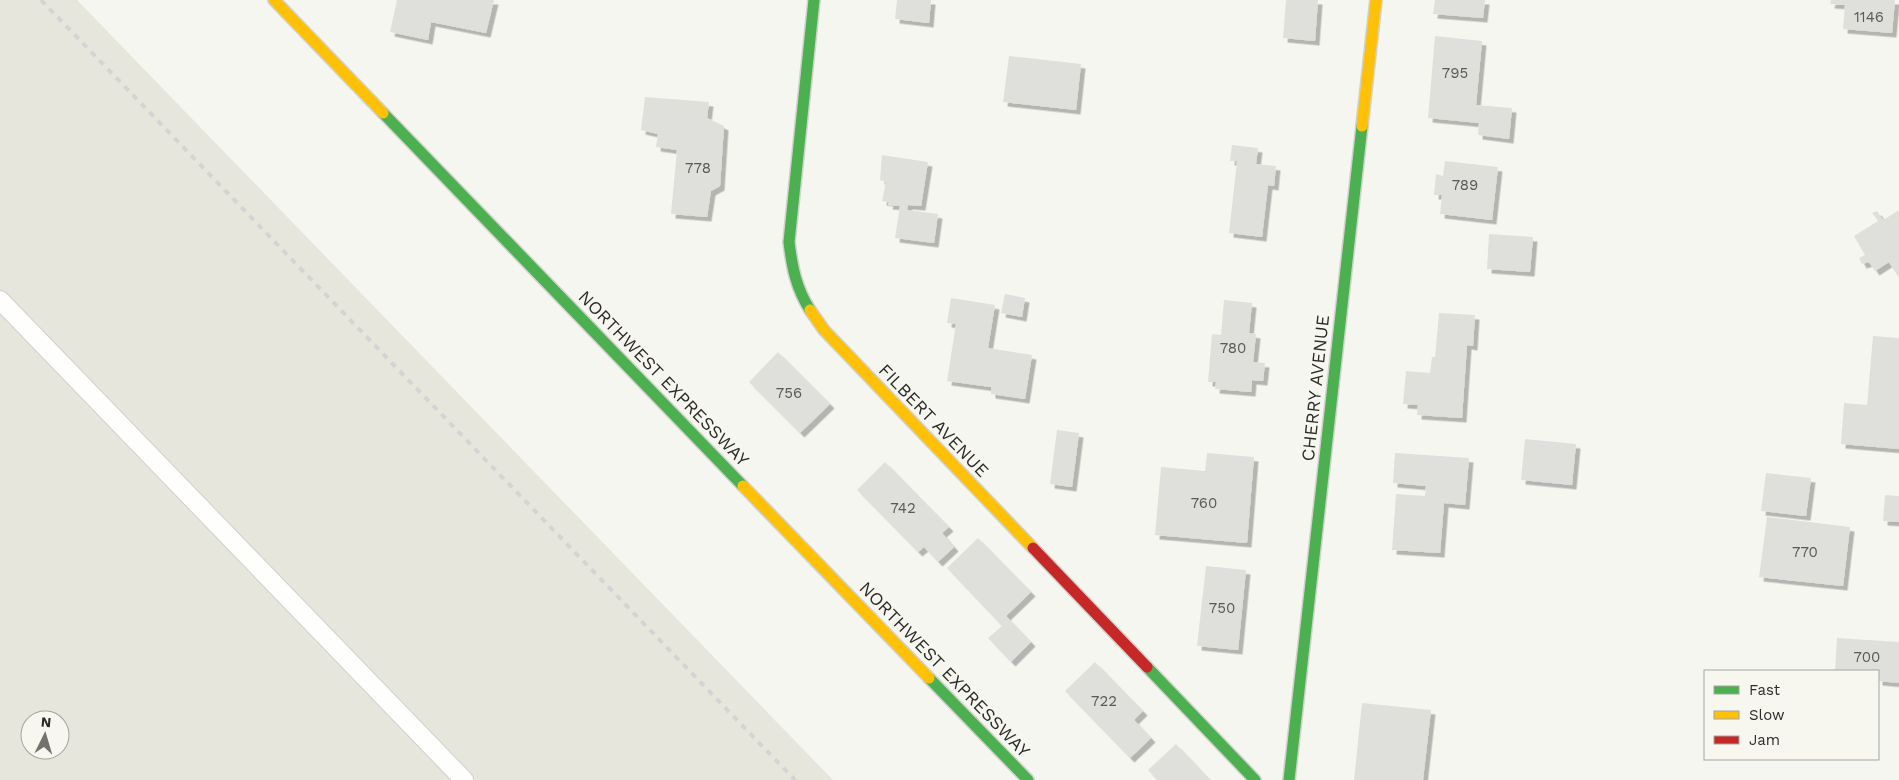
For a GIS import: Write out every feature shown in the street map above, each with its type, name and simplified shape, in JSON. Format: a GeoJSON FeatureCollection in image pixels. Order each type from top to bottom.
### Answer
{"type":"FeatureCollection","features":[{"type":"Feature","properties":{"kind":"street","name":"NORTHWEST EXPRESSWAY"},"geometry":{"type":"LineString","coordinates":[[274,0],[1028,780]]}},
{"type":"Feature","properties":{"kind":"street","name":"FILBERT AVENUE"},"geometry":{"type":"LineString","coordinates":[[814,0],[790,242],[793,275],[803,299],[824,330],[1255,780]]}},
{"type":"Feature","properties":{"kind":"street","name":"CHERRY AVENUE"},"geometry":{"type":"LineString","coordinates":[[1289,780],[1376,0]]}},
{"type":"Feature","properties":{"kind":"lane"},"geometry":{"type":"LineString","coordinates":[[0,300],[464,780]]}},
{"type":"Feature","properties":{"kind":"shaded area"},"geometry":{"type":"Polygon","coordinates":[[[0,0],[77,0],[833,780],[0,780],[0,0]]]}},
{"type":"Feature","properties":{"kind":"building"},"geometry":{"type":"Polygon","coordinates":[[[397,0],[494,0],[486,33],[431,22],[428,40],[390,32],[397,0]]]}},
{"type":"Feature","properties":{"kind":"building"},"geometry":{"type":"Polygon","coordinates":[[[897,0],[931,0],[929,23],[895,19],[897,0]]]}},
{"type":"Feature","properties":{"kind":"building"},"geometry":{"type":"Polygon","coordinates":[[[1286,0],[1318,0],[1315,41],[1283,38],[1286,0]]]}},
{"type":"Feature","properties":{"kind":"building"},"geometry":{"type":"Polygon","coordinates":[[[1435,0],[1485,0],[1483,18],[1433,14],[1435,0]]]}},
{"type":"Feature","properties":{"kind":"building"},"geometry":{"type":"Polygon","coordinates":[[[1831,0],[1895,0],[1892,33],[1843,29],[1845,5],[1830,4],[1831,0]]]}},
{"type":"Feature","properties":{"kind":"building"},"geometry":{"type":"Polygon","coordinates":[[[1435,36],[1482,41],[1476,105],[1512,108],[1509,139],[1478,135],[1479,123],[1428,118],[1435,36]]]}},
{"type":"Feature","properties":{"kind":"building"},"geometry":{"type":"Polygon","coordinates":[[[1009,56],[1081,64],[1076,110],[1003,102],[1009,56]]]}},
{"type":"Feature","properties":{"kind":"building"},"geometry":{"type":"Polygon","coordinates":[[[645,97],[709,102],[707,118],[724,126],[720,186],[711,191],[707,217],[671,214],[677,150],[656,147],[658,134],[641,130],[645,97]]]}},
{"type":"Feature","properties":{"kind":"building"},"geometry":{"type":"Polygon","coordinates":[[[1232,145],[1258,148],[1256,164],[1276,166],[1274,186],[1268,185],[1262,237],[1229,233],[1237,161],[1230,161],[1232,145]]]}},
{"type":"Feature","properties":{"kind":"building"},"geometry":{"type":"Polygon","coordinates":[[[882,155],[928,162],[921,206],[908,205],[907,210],[938,214],[934,243],[895,238],[900,206],[888,205],[889,202],[882,201],[886,182],[880,180],[882,155]]]}},
{"type":"Feature","properties":{"kind":"building"},"geometry":{"type":"Polygon","coordinates":[[[1445,161],[1498,167],[1492,220],[1440,214],[1442,195],[1434,195],[1436,174],[1443,176],[1445,161]]]}},
{"type":"Feature","properties":{"kind":"building"},"geometry":{"type":"Polygon","coordinates":[[[1899,210],[1899,278],[1889,262],[1875,271],[1869,262],[1862,264],[1859,258],[1865,255],[1854,236],[1878,221],[1872,213],[1877,211],[1883,220],[1899,210]]]}},
{"type":"Feature","properties":{"kind":"building"},"geometry":{"type":"Polygon","coordinates":[[[1489,234],[1533,237],[1530,272],[1487,269],[1489,234]]]}},
{"type":"Feature","properties":{"kind":"building"},"geometry":{"type":"Polygon","coordinates":[[[1005,294],[1025,298],[1022,317],[1001,313],[1005,294]]]}},
{"type":"Feature","properties":{"kind":"building"},"geometry":{"type":"Polygon","coordinates":[[[951,298],[995,305],[988,348],[1032,355],[1025,399],[991,394],[991,387],[947,381],[956,324],[947,323],[951,298]]]}},
{"type":"Feature","properties":{"kind":"building"},"geometry":{"type":"Polygon","coordinates":[[[1224,300],[1252,303],[1249,333],[1256,334],[1253,362],[1265,363],[1263,381],[1252,380],[1251,392],[1215,389],[1216,382],[1208,382],[1212,334],[1221,335],[1224,300]]]}},
{"type":"Feature","properties":{"kind":"building"},"geometry":{"type":"Polygon","coordinates":[[[1439,313],[1475,315],[1473,346],[1467,345],[1462,418],[1417,415],[1418,405],[1403,404],[1406,371],[1430,373],[1432,357],[1435,357],[1439,313]]]}},
{"type":"Feature","properties":{"kind":"building"},"geometry":{"type":"Polygon","coordinates":[[[1873,336],[1899,338],[1899,449],[1841,444],[1844,403],[1867,405],[1873,336]]]}},
{"type":"Feature","properties":{"kind":"building"},"geometry":{"type":"Polygon","coordinates":[[[778,352],[830,404],[800,433],[749,382],[778,352]]]}},
{"type":"Feature","properties":{"kind":"building"},"geometry":{"type":"Polygon","coordinates":[[[1057,430],[1079,433],[1072,487],[1050,484],[1057,430]]]}},
{"type":"Feature","properties":{"kind":"building"},"geometry":{"type":"Polygon","coordinates":[[[1525,439],[1576,444],[1572,485],[1521,480],[1525,439]]]}},
{"type":"Feature","properties":{"kind":"building"},"geometry":{"type":"Polygon","coordinates":[[[1207,453],[1254,457],[1247,543],[1155,535],[1161,467],[1205,471],[1207,453]]]}},
{"type":"Feature","properties":{"kind":"building"},"geometry":{"type":"Polygon","coordinates":[[[1395,453],[1469,458],[1465,505],[1444,503],[1440,553],[1392,550],[1396,494],[1425,496],[1426,486],[1393,483],[1395,453]]]}},
{"type":"Feature","properties":{"kind":"building"},"geometry":{"type":"Polygon","coordinates":[[[885,462],[949,527],[942,533],[954,547],[938,562],[924,547],[918,552],[857,490],[885,462]]]}},
{"type":"Feature","properties":{"kind":"building"},"geometry":{"type":"Polygon","coordinates":[[[1766,473],[1811,478],[1806,516],[1761,511],[1766,473]]]}},
{"type":"Feature","properties":{"kind":"building"},"geometry":{"type":"Polygon","coordinates":[[[1885,495],[1899,496],[1899,522],[1883,521],[1885,495]]]}},
{"type":"Feature","properties":{"kind":"building"},"geometry":{"type":"Polygon","coordinates":[[[1767,517],[1850,527],[1843,586],[1759,577],[1767,517]]]}},
{"type":"Feature","properties":{"kind":"building"},"geometry":{"type":"Polygon","coordinates":[[[978,538],[1031,592],[1006,616],[1031,642],[1011,662],[988,638],[1002,626],[947,568],[978,538]]]}},
{"type":"Feature","properties":{"kind":"building"},"geometry":{"type":"Polygon","coordinates":[[[1206,566],[1246,570],[1238,650],[1197,646],[1206,566]]]}},
{"type":"Feature","properties":{"kind":"building"},"geometry":{"type":"Polygon","coordinates":[[[1837,638],[1899,642],[1899,683],[1879,681],[1879,670],[1835,670],[1837,638]]]}},
{"type":"Feature","properties":{"kind":"building"},"geometry":{"type":"Polygon","coordinates":[[[1095,662],[1143,711],[1134,720],[1151,738],[1130,758],[1065,691],[1095,662]]]}},
{"type":"Feature","properties":{"kind":"building"},"geometry":{"type":"Polygon","coordinates":[[[1362,703],[1431,710],[1423,780],[1354,780],[1362,703]]]}},
{"type":"Feature","properties":{"kind":"building"},"geometry":{"type":"Polygon","coordinates":[[[1176,744],[1210,780],[1157,780],[1148,770],[1176,744]]]}},
{"type":"Feature","properties":{"kind":"railway"},"geometry":{"type":"LineString","coordinates":[[41,0],[795,780]]}},
{"type":"Feature","properties":{"kind":"traffic: fast"},"geometry":{"type":"LineString","coordinates":[[810,310],[801,294],[795,277],[789,242],[814,0]]}},
{"type":"Feature","properties":{"kind":"traffic: fast"},"geometry":{"type":"LineString","coordinates":[[383,113],[743,486]]}},
{"type":"Feature","properties":{"kind":"traffic: fast"},"geometry":{"type":"LineString","coordinates":[[1289,780],[1362,126]]}},
{"type":"Feature","properties":{"kind":"traffic: fast"},"geometry":{"type":"LineString","coordinates":[[1147,667],[1255,780]]}},
{"type":"Feature","properties":{"kind":"traffic: fast"},"geometry":{"type":"LineString","coordinates":[[929,678],[1028,780]]}},
{"type":"Feature","properties":{"kind":"traffic: slow"},"geometry":{"type":"LineString","coordinates":[[274,0],[383,113]]}},
{"type":"Feature","properties":{"kind":"traffic: slow"},"geometry":{"type":"LineString","coordinates":[[1362,126],[1376,0]]}},
{"type":"Feature","properties":{"kind":"traffic: slow"},"geometry":{"type":"LineString","coordinates":[[810,310],[824,330],[1033,548]]}},
{"type":"Feature","properties":{"kind":"traffic: slow"},"geometry":{"type":"LineString","coordinates":[[743,486],[929,678]]}},
{"type":"Feature","properties":{"kind":"traffic: jam"},"geometry":{"type":"LineString","coordinates":[[1033,548],[1147,667]]}}]}
